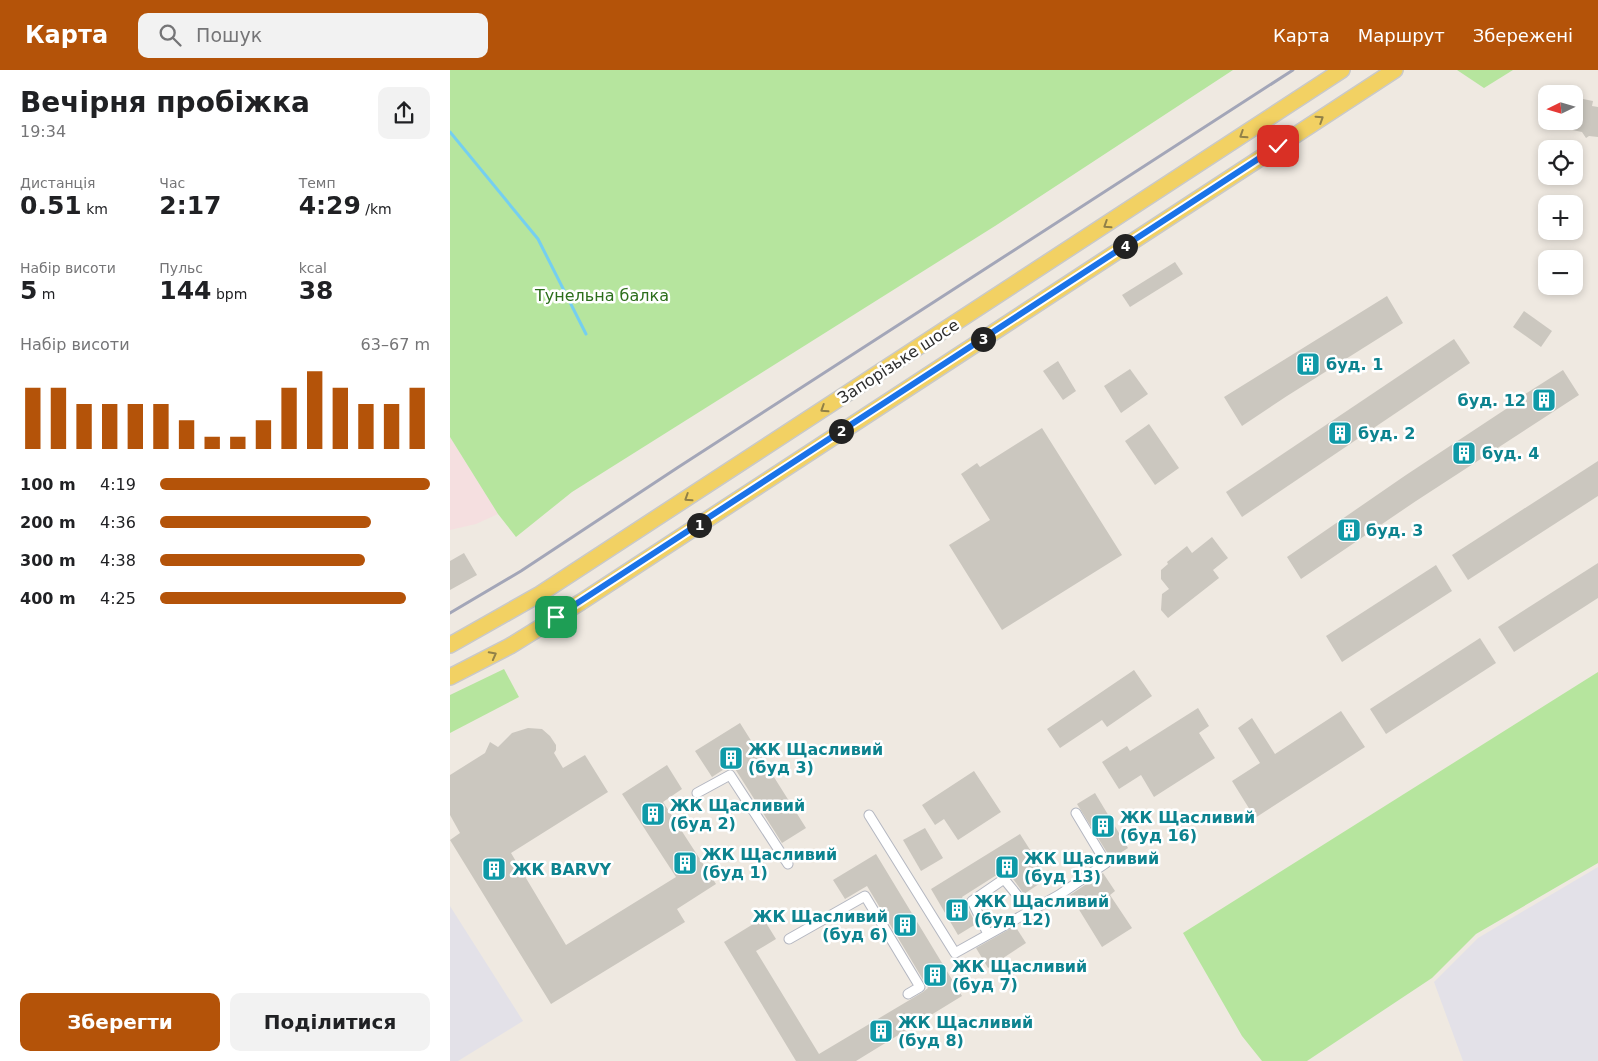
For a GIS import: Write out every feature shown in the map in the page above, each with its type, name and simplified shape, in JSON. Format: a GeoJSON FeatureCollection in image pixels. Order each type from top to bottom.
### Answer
{"type":"FeatureCollection","features":[{"type":"Feature","properties":{"kind":"main road","name":"Запорізьке шосе"},"geometry":{"type":"LineString","coordinates":[[450,645],[540,594],[1342,70]]}},
{"type":"Feature","properties":{"kind":"main road","name":"Запорізьке шосе"},"geometry":{"type":"LineString","coordinates":[[450,677],[510,646],[581,602],[1396,70]]}},
{"type":"Feature","properties":{"kind":"street"},"geometry":{"type":"LineString","coordinates":[[697,793],[730,775],[788,864]]}},
{"type":"Feature","properties":{"kind":"street"},"geometry":{"type":"LineString","coordinates":[[869,815],[956,953],[1059,895],[1106,863],[1076,813]]}},
{"type":"Feature","properties":{"kind":"street"},"geometry":{"type":"LineString","coordinates":[[988,934],[972,901],[1004,879],[1030,911]]}},
{"type":"Feature","properties":{"kind":"street"},"geometry":{"type":"LineString","coordinates":[[789,939],[865,896],[920,987],[908,994]]}},
{"type":"Feature","properties":{"kind":"shaded area"},"geometry":{"type":"Polygon","coordinates":[[[450,437],[498,514],[476,524],[450,530],[450,437]]]}},
{"type":"Feature","properties":{"kind":"shaded area"},"geometry":{"type":"Polygon","coordinates":[[[1598,867],[1598,1061],[1463,1061],[1434,982],[1478,938],[1598,867]]]}},
{"type":"Feature","properties":{"kind":"shaded area"},"geometry":{"type":"Polygon","coordinates":[[[450,906],[523,1021],[458,1061],[450,1061],[450,906]]]}},
{"type":"Feature","properties":{"kind":"green space","name":"Тунельна балка"},"geometry":{"type":"Polygon","coordinates":[[[450,70],[1233,70],[995,226],[572,492],[516,537],[498,514],[450,437],[450,70]]]}},
{"type":"Feature","properties":{"kind":"green space"},"geometry":{"type":"Polygon","coordinates":[[[1457,70],[1513,70],[1484,88],[1457,70]]]}},
{"type":"Feature","properties":{"kind":"green space"},"geometry":{"type":"Polygon","coordinates":[[[504,669],[519,697],[450,733],[450,695],[504,669]]]}},
{"type":"Feature","properties":{"kind":"green space"},"geometry":{"type":"Polygon","coordinates":[[[1598,672],[1598,863],[1476,934],[1432,978],[1307,1061],[1262,1061],[1242,1036],[1183,933],[1598,672]]]}},
{"type":"Feature","properties":{"kind":"building"},"geometry":{"type":"Polygon","coordinates":[[[1583,99],[1593,101],[1592,106],[1598,107],[1598,137],[1589,136],[1586,138],[1582,132],[1572,130],[1583,130],[1583,99]]]}},
{"type":"Feature","properties":{"kind":"building"},"geometry":{"type":"Polygon","coordinates":[[[1175,262],[1183,274],[1130,307],[1122,295],[1175,262]]]}},
{"type":"Feature","properties":{"kind":"building","name":"буд. 1"},"geometry":{"type":"Polygon","coordinates":[[[1387,296],[1403,323],[1242,426],[1224,397],[1387,296]]]}},
{"type":"Feature","properties":{"kind":"building"},"geometry":{"type":"Polygon","coordinates":[[[1524,311],[1552,331],[1541,347],[1513,327],[1524,311]]]}},
{"type":"Feature","properties":{"kind":"building","name":"буд. 2"},"geometry":{"type":"Polygon","coordinates":[[[1454,339],[1470,363],[1242,517],[1226,492],[1454,339]]]}},
{"type":"Feature","properties":{"kind":"building"},"geometry":{"type":"Polygon","coordinates":[[[1058,361],[1076,391],[1063,400],[1043,371],[1058,361]]]}},
{"type":"Feature","properties":{"kind":"building"},"geometry":{"type":"Polygon","coordinates":[[[1130,369],[1148,394],[1121,413],[1104,386],[1130,369]]]}},
{"type":"Feature","properties":{"kind":"building"},"geometry":{"type":"Polygon","coordinates":[[[1563,370],[1579,395],[1416,501],[1301,579],[1287,557],[1509,407],[1508,405],[1563,370]]]}},
{"type":"Feature","properties":{"kind":"building"},"geometry":{"type":"Polygon","coordinates":[[[1149,424],[1179,468],[1155,485],[1125,441],[1149,424]]]}},
{"type":"Feature","properties":{"kind":"building"},"geometry":{"type":"Polygon","coordinates":[[[1042,428],[1122,555],[1002,630],[949,545],[990,520],[961,474],[977,463],[980,467],[1042,428]]]}},
{"type":"Feature","properties":{"kind":"building"},"geometry":{"type":"Polygon","coordinates":[[[1598,461],[1598,496],[1468,580],[1452,555],[1598,461]]]}},
{"type":"Feature","properties":{"kind":"building"},"geometry":{"type":"Polygon","coordinates":[[[1212,537],[1228,558],[1213,570],[1219,578],[1168,618],[1161,610],[1162,594],[1169,589],[1161,579],[1161,570],[1168,564],[1167,562],[1187,546],[1192,553],[1212,537]]]}},
{"type":"Feature","properties":{"kind":"building"},"geometry":{"type":"Polygon","coordinates":[[[464,553],[477,575],[450,590],[450,561],[464,553]]]}},
{"type":"Feature","properties":{"kind":"building"},"geometry":{"type":"Polygon","coordinates":[[[1598,563],[1598,598],[1514,652],[1498,627],[1598,563]]]}},
{"type":"Feature","properties":{"kind":"building"},"geometry":{"type":"Polygon","coordinates":[[[1436,565],[1452,591],[1342,662],[1326,636],[1436,565]]]}},
{"type":"Feature","properties":{"kind":"building"},"geometry":{"type":"Polygon","coordinates":[[[1480,638],[1496,663],[1386,734],[1370,709],[1480,638]]]}},
{"type":"Feature","properties":{"kind":"building"},"geometry":{"type":"Polygon","coordinates":[[[1134,670],[1152,696],[1107,727],[1102,720],[1060,748],[1047,729],[1134,670]]]}},
{"type":"Feature","properties":{"kind":"building"},"geometry":{"type":"Polygon","coordinates":[[[1198,708],[1209,726],[1199,733],[1215,758],[1154,797],[1141,775],[1119,789],[1102,762],[1127,746],[1130,751],[1198,708]]]}},
{"type":"Feature","properties":{"kind":"building"},"geometry":{"type":"Polygon","coordinates":[[[1341,711],[1365,747],[1255,818],[1232,781],[1260,763],[1238,728],[1252,718],[1275,754],[1341,711]]]}},
{"type":"Feature","properties":{"kind":"building"},"geometry":{"type":"Polygon","coordinates":[[[740,723],[806,828],[782,843],[732,764],[712,777],[695,751],[740,723]]]}},
{"type":"Feature","properties":{"kind":"building","name":"ЖК BARVY"},"geometry":{"type":"Polygon","coordinates":[[[528,728],[542,729],[550,736],[556,745],[554,753],[563,768],[585,755],[608,792],[511,853],[566,945],[676,877],[622,794],[667,765],[682,789],[663,802],[716,884],[677,909],[685,922],[551,1004],[450,840],[460,833],[450,815],[450,775],[485,753],[490,742],[498,747],[512,733],[528,728]]]}},
{"type":"Feature","properties":{"kind":"building"},"geometry":{"type":"Polygon","coordinates":[[[974,771],[1001,812],[958,840],[944,819],[935,825],[922,805],[974,771]]]}},
{"type":"Feature","properties":{"kind":"building","name":"ЖК Щасливий (буд 16)"},"geometry":{"type":"Polygon","coordinates":[[[1095,793],[1128,848],[1111,859],[1077,804],[1095,793]]]}},
{"type":"Feature","properties":{"kind":"building"},"geometry":{"type":"Polygon","coordinates":[[[925,828],[943,858],[921,871],[903,840],[925,828]]]}},
{"type":"Feature","properties":{"kind":"building"},"geometry":{"type":"Polygon","coordinates":[[[1020,834],[1048,878],[1024,894],[1006,869],[962,897],[976,924],[958,935],[931,889],[1020,834]]]}},
{"type":"Feature","properties":{"kind":"building"},"geometry":{"type":"Polygon","coordinates":[[[876,854],[962,996],[856,1061],[796,1061],[724,942],[763,918],[776,939],[756,951],[819,1054],[928,988],[867,886],[845,899],[833,880],[876,854]]]}},
{"type":"Feature","properties":{"kind":"building"},"geometry":{"type":"Polygon","coordinates":[[[1103,873],[1115,891],[1110,895],[1132,928],[1102,947],[1070,895],[1103,873]]]}},
{"type":"Feature","properties":{"kind":"building"},"geometry":{"type":"Polygon","coordinates":[[[1015,926],[1026,943],[988,968],[976,948],[1015,926]]]}},
{"type":"Feature","properties":{"kind":"waterway"},"geometry":{"type":"LineString","coordinates":[[450,132],[538,239],[586,334]]}},
{"type":"Feature","properties":{"kind":"railway"},"geometry":{"type":"LineString","coordinates":[[450,613],[521,571],[1293,70]]}},
{"type":"Feature","properties":{"kind":"place","name":"буд. 1"},"geometry":{"type":"Point","coordinates":[1308,364]}},
{"type":"Feature","properties":{"kind":"place","name":"буд. 12"},"geometry":{"type":"Point","coordinates":[1544,400]}},
{"type":"Feature","properties":{"kind":"place","name":"буд. 2"},"geometry":{"type":"Point","coordinates":[1340,433]}},
{"type":"Feature","properties":{"kind":"place","name":"буд. 4"},"geometry":{"type":"Point","coordinates":[1464,453]}},
{"type":"Feature","properties":{"kind":"place","name":"буд. 3"},"geometry":{"type":"Point","coordinates":[1349,530]}},
{"type":"Feature","properties":{"kind":"place","name":"ЖК Щасливий (буд 3)"},"geometry":{"type":"Point","coordinates":[731,758]}},
{"type":"Feature","properties":{"kind":"place","name":"ЖК Щасливий (буд 2)"},"geometry":{"type":"Point","coordinates":[653,814]}},
{"type":"Feature","properties":{"kind":"place","name":"ЖК Щасливий (буд 16)"},"geometry":{"type":"Point","coordinates":[1103,826]}},
{"type":"Feature","properties":{"kind":"place","name":"ЖК Щасливий (буд 1)"},"geometry":{"type":"Point","coordinates":[685,863]}},
{"type":"Feature","properties":{"kind":"place","name":"ЖК Щасливий (буд 13)"},"geometry":{"type":"Point","coordinates":[1007,867]}},
{"type":"Feature","properties":{"kind":"place","name":"ЖК BARVY"},"geometry":{"type":"Point","coordinates":[494,869]}},
{"type":"Feature","properties":{"kind":"place","name":"ЖК Щасливий (буд 12)"},"geometry":{"type":"Point","coordinates":[957,910]}},
{"type":"Feature","properties":{"kind":"place","name":"ЖК Щасливий (буд 6)"},"geometry":{"type":"Point","coordinates":[905,925]}},
{"type":"Feature","properties":{"kind":"place","name":"ЖК Щасливий (буд 7)"},"geometry":{"type":"Point","coordinates":[935,975]}},
{"type":"Feature","properties":{"kind":"place","name":"ЖК Щасливий (буд 8)"},"geometry":{"type":"Point","coordinates":[881,1031]}},
{"type":"Feature","properties":{"kind":"route"},"geometry":{"type":"LineString","coordinates":[[556,617],[1278,146]]}}]}
